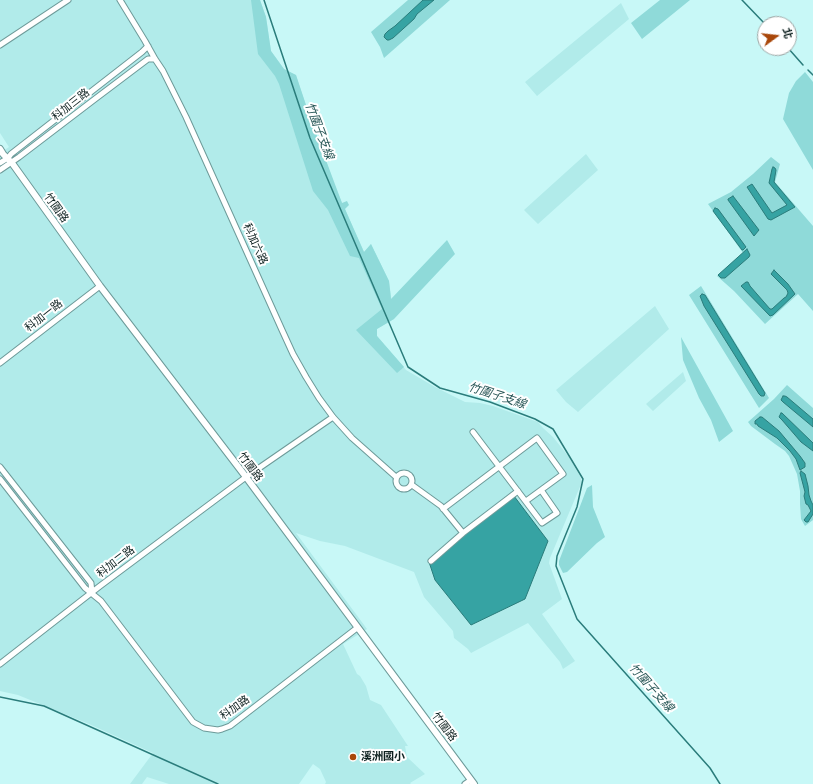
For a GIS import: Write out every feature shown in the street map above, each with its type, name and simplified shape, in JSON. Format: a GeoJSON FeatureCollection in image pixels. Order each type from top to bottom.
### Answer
{"type":"FeatureCollection","features":[{"type":"Feature","properties":{"kind":"street"},"geometry":{"type":"LineString","coordinates":[[0,45],[68,0]]}},
{"type":"Feature","properties":{"kind":"street","name":"科加六路"},"geometry":{"type":"LineString","coordinates":[[120,0],[163,71],[186,117],[293,354],[306,377],[333,417],[352,438],[396,477]]}},
{"type":"Feature","properties":{"kind":"street","name":"科加三路"},"geometry":{"type":"LineString","coordinates":[[10,161],[11,154],[148,46]]}},
{"type":"Feature","properties":{"kind":"street","name":"科加三路"},"geometry":{"type":"LineString","coordinates":[[0,170],[10,161],[142,64],[148,60],[155,59]]}},
{"type":"Feature","properties":{"kind":"street","name":"竹圍路"},"geometry":{"type":"LineString","coordinates":[[0,149],[100,286],[246,477],[473,782]]}},
{"type":"Feature","properties":{"kind":"street","name":"科加三路"},"geometry":{"type":"LineString","coordinates":[[0,163],[10,161]]}},
{"type":"Feature","properties":{"kind":"street","name":"科加一路"},"geometry":{"type":"LineString","coordinates":[[0,362],[100,286]]}},
{"type":"Feature","properties":{"kind":"street","name":"科加二路"},"geometry":{"type":"LineString","coordinates":[[0,664],[246,477],[333,417]]}},
{"type":"Feature","properties":{"kind":"street"},"geometry":{"type":"LineString","coordinates":[[474,432],[542,523],[557,513],[541,490]]}},
{"type":"Feature","properties":{"kind":"street"},"geometry":{"type":"LineString","coordinates":[[443,509],[537,438],[563,474],[526,501]]}},
{"type":"Feature","properties":{"kind":"street","name":"科加路"},"geometry":{"type":"LineString","coordinates":[[0,467],[91,583],[92,593]]}},
{"type":"Feature","properties":{"kind":"street"},"geometry":{"type":"LineString","coordinates":[[402,472],[408,473],[413,479],[412,484],[405,489],[399,488],[396,483],[396,477],[402,472]]}},
{"type":"Feature","properties":{"kind":"street","name":"科加路"},"geometry":{"type":"LineString","coordinates":[[0,479],[85,588],[101,601],[193,722],[200,727],[213,730],[222,730],[234,723],[358,628]]}},
{"type":"Feature","properties":{"kind":"street"},"geometry":{"type":"LineString","coordinates":[[412,484],[443,509],[463,532]]}},
{"type":"Feature","properties":{"kind":"street"},"geometry":{"type":"LineString","coordinates":[[431,561],[463,532],[518,491]]}},
{"type":"Feature","properties":{"kind":"street"},"geometry":{"type":"LineString","coordinates":[[465,784],[473,782]]}},
{"type":"Feature","properties":{"kind":"shaded area"},"geometry":{"type":"Polygon","coordinates":[[[0,0],[260,0],[266,17],[271,51],[284,69],[296,75],[336,189],[364,252],[371,244],[389,281],[394,319],[377,329],[377,336],[406,370],[435,387],[465,402],[493,406],[538,422],[553,437],[569,457],[580,476],[582,482],[549,563],[562,599],[542,614],[575,661],[563,669],[560,662],[528,623],[471,653],[454,638],[453,631],[424,597],[414,572],[345,546],[320,541],[296,533],[367,629],[343,644],[357,674],[366,686],[370,700],[381,705],[408,746],[405,746],[407,757],[425,774],[410,783],[411,784],[325,784],[326,782],[320,769],[313,764],[299,784],[169,784],[147,777],[142,784],[130,784],[153,753],[89,724],[18,695],[0,691],[0,153],[9,147],[0,133],[0,0]]]}},
{"type":"Feature","properties":{"kind":"shaded area"},"geometry":{"type":"Polygon","coordinates":[[[251,0],[260,0],[266,17],[271,51],[284,69],[296,75],[342,203],[347,201],[349,205],[345,209],[364,252],[371,244],[389,281],[391,299],[447,240],[455,254],[394,319],[377,329],[377,336],[404,367],[397,373],[356,330],[382,309],[359,258],[350,256],[328,210],[313,191],[279,84],[275,76],[258,54],[251,0]]]}},
{"type":"Feature","properties":{"kind":"shaded area"},"geometry":{"type":"Polygon","coordinates":[[[408,0],[450,0],[384,58],[380,47],[371,32],[408,0]]]}},
{"type":"Feature","properties":{"kind":"shaded area"},"geometry":{"type":"Polygon","coordinates":[[[423,0],[434,0],[417,14],[414,19],[393,38],[387,40],[384,37],[385,34],[423,0]]]}},
{"type":"Feature","properties":{"kind":"shaded area"},"geometry":{"type":"Polygon","coordinates":[[[660,0],[690,0],[642,39],[631,23],[660,0]]]}},
{"type":"Feature","properties":{"kind":"shaded area"},"geometry":{"type":"Polygon","coordinates":[[[621,3],[629,19],[537,96],[525,82],[621,3]]]}},
{"type":"Feature","properties":{"kind":"shaded area"},"geometry":{"type":"Polygon","coordinates":[[[805,72],[813,82],[813,170],[783,119],[789,93],[796,81],[805,72]]]}},
{"type":"Feature","properties":{"kind":"shaded area"},"geometry":{"type":"Polygon","coordinates":[[[586,154],[598,170],[538,224],[524,210],[586,154]]]}},
{"type":"Feature","properties":{"kind":"shaded area"},"geometry":{"type":"Polygon","coordinates":[[[771,157],[780,164],[775,182],[813,226],[813,311],[798,294],[765,324],[734,291],[717,276],[743,253],[708,204],[731,192],[771,157]]]}},
{"type":"Feature","properties":{"kind":"shaded area"},"geometry":{"type":"Polygon","coordinates":[[[773,167],[776,170],[774,182],[795,207],[771,220],[768,219],[747,187],[752,184],[772,213],[787,205],[769,183],[773,167]]]}},
{"type":"Feature","properties":{"kind":"shaded area"},"geometry":{"type":"Polygon","coordinates":[[[733,196],[759,230],[754,236],[728,200],[733,196]]]}},
{"type":"Feature","properties":{"kind":"shaded area"},"geometry":{"type":"Polygon","coordinates":[[[715,208],[718,209],[746,247],[743,250],[713,211],[715,208]]]}},
{"type":"Feature","properties":{"kind":"shaded area"},"geometry":{"type":"Polygon","coordinates":[[[747,249],[750,255],[749,257],[725,278],[721,278],[718,275],[747,249]]]}},
{"type":"Feature","properties":{"kind":"shaded area"},"geometry":{"type":"Polygon","coordinates":[[[774,270],[788,284],[795,294],[773,315],[770,316],[741,286],[748,282],[770,309],[772,309],[786,297],[788,293],[787,290],[771,274],[774,270]]]}},
{"type":"Feature","properties":{"kind":"shaded area"},"geometry":{"type":"Polygon","coordinates":[[[701,286],[769,398],[759,408],[689,295],[701,286]]]}},
{"type":"Feature","properties":{"kind":"shaded area"},"geometry":{"type":"Polygon","coordinates":[[[702,294],[705,295],[765,393],[764,396],[759,394],[704,306],[700,296],[702,294]]]}},
{"type":"Feature","properties":{"kind":"shaded area"},"geometry":{"type":"Polygon","coordinates":[[[655,306],[669,329],[578,412],[566,402],[556,390],[655,306]]]}},
{"type":"Feature","properties":{"kind":"shaded area"},"geometry":{"type":"Polygon","coordinates":[[[681,337],[733,431],[719,442],[711,420],[699,398],[683,360],[681,337]]]}},
{"type":"Feature","properties":{"kind":"shaded area"},"geometry":{"type":"Polygon","coordinates":[[[683,372],[686,381],[653,411],[646,404],[683,372]]]}},
{"type":"Feature","properties":{"kind":"shaded area"},"geometry":{"type":"Polygon","coordinates":[[[787,385],[813,408],[813,520],[805,526],[801,519],[800,491],[797,474],[789,456],[785,451],[751,426],[748,422],[774,399],[787,385]]]}},
{"type":"Feature","properties":{"kind":"shaded area"},"geometry":{"type":"Polygon","coordinates":[[[783,396],[787,397],[813,419],[813,427],[781,400],[783,396]]]}},
{"type":"Feature","properties":{"kind":"shaded area"},"geometry":{"type":"Polygon","coordinates":[[[781,413],[813,443],[813,451],[801,442],[779,417],[781,413]]]}},
{"type":"Feature","properties":{"kind":"shaded area"},"geometry":{"type":"Polygon","coordinates":[[[760,417],[779,431],[800,456],[805,463],[805,467],[800,470],[796,459],[790,451],[777,438],[755,424],[755,421],[760,417]]]}},
{"type":"Feature","properties":{"kind":"shaded area"},"geometry":{"type":"Polygon","coordinates":[[[801,471],[805,474],[809,495],[813,505],[813,514],[808,522],[804,520],[811,511],[806,504],[804,496],[805,492],[800,473],[801,471]]]}},
{"type":"Feature","properties":{"kind":"shaded area"},"geometry":{"type":"Polygon","coordinates":[[[592,485],[593,507],[605,537],[567,572],[563,573],[559,565],[559,561],[587,488],[592,485]]]}},
{"type":"Feature","properties":{"kind":"shaded area"},"geometry":{"type":"Polygon","coordinates":[[[514,496],[548,541],[525,599],[471,625],[435,580],[429,562],[514,496]]]}},
{"type":"Feature","properties":{"kind":"waterway","name":"竹圍子支線"},"geometry":{"type":"LineString","coordinates":[[264,0],[310,138],[408,367],[440,388],[490,402],[535,419],[553,429],[583,479],[577,507],[557,556],[556,566],[577,619],[710,768],[720,784]]}},
{"type":"Feature","properties":{"kind":"waterway"},"geometry":{"type":"LineString","coordinates":[[742,0],[757,16]]}},
{"type":"Feature","properties":{"kind":"waterway"},"geometry":{"type":"LineString","coordinates":[[795,56],[803,65]]}},
{"type":"Feature","properties":{"kind":"waterway"},"geometry":{"type":"LineString","coordinates":[[808,70],[813,75]]}},
{"type":"Feature","properties":{"kind":"waterway"},"geometry":{"type":"LineString","coordinates":[[0,697],[44,706],[218,784]]}},
{"type":"Feature","properties":{"kind":"place","name":"溪洲國小"},"geometry":{"type":"Point","coordinates":[353,757]}}]}
